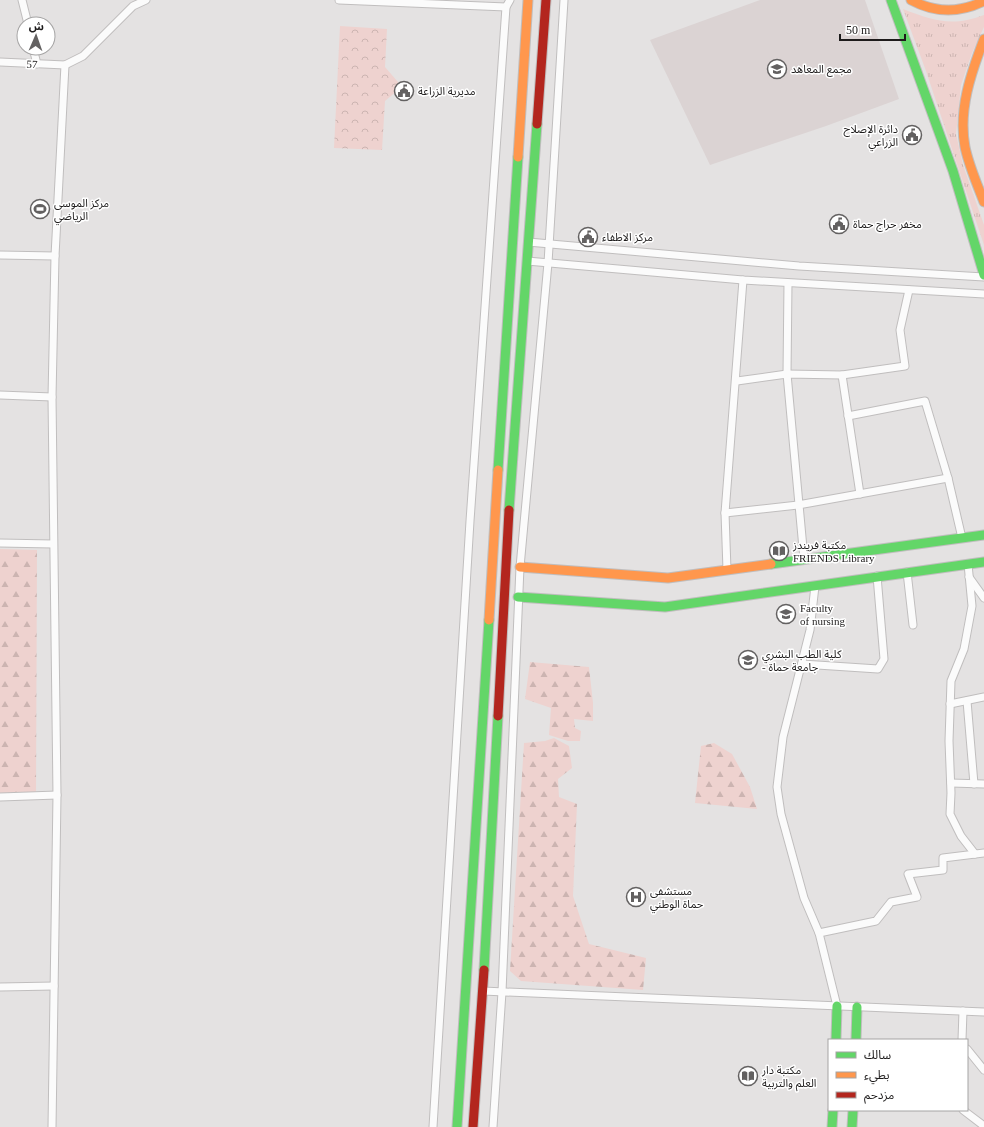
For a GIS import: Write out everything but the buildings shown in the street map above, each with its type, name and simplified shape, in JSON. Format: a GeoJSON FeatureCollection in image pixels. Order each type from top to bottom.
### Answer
{"type":"FeatureCollection","features":[{"type":"Feature","properties":{"kind":"main road"},"geometry":{"type":"LineString","coordinates":[[457,1127],[528,0]]}},
{"type":"Feature","properties":{"kind":"main road"},"geometry":{"type":"LineString","coordinates":[[473,1127],[506,559],[546,0]]}},
{"type":"Feature","properties":{"kind":"main road"},"geometry":{"type":"LineString","coordinates":[[891,0],[953,171],[984,276]]}},
{"type":"Feature","properties":{"kind":"main road"},"geometry":{"type":"LineString","coordinates":[[911,0],[926,7],[940,10],[969,8],[984,1]]}},
{"type":"Feature","properties":{"kind":"main road"},"geometry":{"type":"LineString","coordinates":[[984,39],[970,75],[963,113],[964,142],[984,202]]}},
{"type":"Feature","properties":{"kind":"main road"},"geometry":{"type":"LineString","coordinates":[[520,567],[668,578],[984,535]]}},
{"type":"Feature","properties":{"kind":"main road"},"geometry":{"type":"LineString","coordinates":[[518,597],[665,607],[984,562]]}},
{"type":"Feature","properties":{"kind":"main road"},"geometry":{"type":"LineString","coordinates":[[836,1039],[837,1006]]}},
{"type":"Feature","properties":{"kind":"main road"},"geometry":{"type":"LineString","coordinates":[[856,1039],[857,1006]]}},
{"type":"Feature","properties":{"kind":"main road"},"geometry":{"type":"LineString","coordinates":[[832,1127],[833,1111]]}},
{"type":"Feature","properties":{"kind":"main road"},"geometry":{"type":"LineString","coordinates":[[852,1127],[853,1111]]}},
{"type":"Feature","properties":{"kind":"street"},"geometry":{"type":"LineString","coordinates":[[22,0],[26,16]]}},
{"type":"Feature","properties":{"kind":"street"},"geometry":{"type":"LineString","coordinates":[[52,1127],[57,795],[52,398],[55,256],[65,65],[83,56],[133,6],[146,0]]}},
{"type":"Feature","properties":{"kind":"street"},"geometry":{"type":"LineString","coordinates":[[338,0],[506,7]]}},
{"type":"Feature","properties":{"kind":"street"},"geometry":{"type":"LineString","coordinates":[[433,1127],[470,521],[506,7],[510,0]]}},
{"type":"Feature","properties":{"kind":"street"},"geometry":{"type":"LineString","coordinates":[[493,1127],[502,992],[518,597],[548,263],[564,0]]}},
{"type":"Feature","properties":{"kind":"street"},"geometry":{"type":"LineString","coordinates":[[35,56],[37,64]]}},
{"type":"Feature","properties":{"kind":"street","name":"57"},"geometry":{"type":"LineString","coordinates":[[0,62],[65,65]]}},
{"type":"Feature","properties":{"kind":"street"},"geometry":{"type":"LineString","coordinates":[[528,242],[799,266],[984,276]]}},
{"type":"Feature","properties":{"kind":"street"},"geometry":{"type":"LineString","coordinates":[[0,255],[55,256]]}},
{"type":"Feature","properties":{"kind":"street"},"geometry":{"type":"LineString","coordinates":[[527,261],[743,280],[984,294]]}},
{"type":"Feature","properties":{"kind":"street"},"geometry":{"type":"LineString","coordinates":[[727,570],[725,512],[737,381],[743,280]]}},
{"type":"Feature","properties":{"kind":"street"},"geometry":{"type":"LineString","coordinates":[[788,283],[787,374],[804,559]]}},
{"type":"Feature","properties":{"kind":"street"},"geometry":{"type":"LineString","coordinates":[[737,381],[787,374],[842,375],[905,366],[900,330],[909,290]]}},
{"type":"Feature","properties":{"kind":"street"},"geometry":{"type":"LineString","coordinates":[[842,375],[860,494]]}},
{"type":"Feature","properties":{"kind":"street"},"geometry":{"type":"LineString","coordinates":[[0,395],[52,398]]}},
{"type":"Feature","properties":{"kind":"street"},"geometry":{"type":"LineString","coordinates":[[848,416],[925,401],[948,478],[962,538]]}},
{"type":"Feature","properties":{"kind":"street"},"geometry":{"type":"LineString","coordinates":[[725,512],[798,504],[948,478]]}},
{"type":"Feature","properties":{"kind":"street"},"geometry":{"type":"LineString","coordinates":[[0,543],[53,544]]}},
{"type":"Feature","properties":{"kind":"street"},"geometry":{"type":"LineString","coordinates":[[968,564],[972,606],[964,649],[952,681],[950,704],[950,814],[961,836],[975,854]]}},
{"type":"Feature","properties":{"kind":"street"},"geometry":{"type":"LineString","coordinates":[[907,572],[913,624]]}},
{"type":"Feature","properties":{"kind":"street"},"geometry":{"type":"LineString","coordinates":[[802,664],[878,669],[884,659],[877,576]]}},
{"type":"Feature","properties":{"kind":"street"},"geometry":{"type":"LineString","coordinates":[[969,577],[984,598]]}},
{"type":"Feature","properties":{"kind":"street"},"geometry":{"type":"LineString","coordinates":[[815,586],[810,630],[784,737],[777,787],[781,814],[804,898],[819,933],[837,1006]]}},
{"type":"Feature","properties":{"kind":"street"},"geometry":{"type":"LineString","coordinates":[[950,704],[984,697]]}},
{"type":"Feature","properties":{"kind":"street"},"geometry":{"type":"LineString","coordinates":[[967,701],[974,784]]}},
{"type":"Feature","properties":{"kind":"street"},"geometry":{"type":"LineString","coordinates":[[951,783],[984,784]]}},
{"type":"Feature","properties":{"kind":"street"},"geometry":{"type":"LineString","coordinates":[[0,797],[57,795]]}},
{"type":"Feature","properties":{"kind":"street"},"geometry":{"type":"LineString","coordinates":[[819,933],[876,920],[891,902],[917,896],[908,874],[943,870],[943,858],[984,853]]}},
{"type":"Feature","properties":{"kind":"street"},"geometry":{"type":"LineString","coordinates":[[0,987],[54,986]]}},
{"type":"Feature","properties":{"kind":"street"},"geometry":{"type":"LineString","coordinates":[[482,991],[984,1012]]}},
{"type":"Feature","properties":{"kind":"street"},"geometry":{"type":"LineString","coordinates":[[962,1039],[963,1011]]}},
{"type":"Feature","properties":{"kind":"street"},"geometry":{"type":"LineString","coordinates":[[968,1051],[984,1070]]}},
{"type":"Feature","properties":{"kind":"street"},"geometry":{"type":"LineString","coordinates":[[964,1111],[984,1126]]}},
{"type":"Feature","properties":{"kind":"shaded area","name":"مجمع المعاهد"},"geometry":{"type":"Polygon","coordinates":[[[760,0],[865,0],[899,99],[826,126],[710,165],[650,40],[760,0]]]}},
{"type":"Feature","properties":{"kind":"green space"},"geometry":{"type":"Polygon","coordinates":[[[903,9],[924,17],[952,22],[973,19],[984,15],[984,27],[972,53],[961,85],[956,134],[963,165],[984,225],[984,245],[926,71],[903,9]]]}},
{"type":"Feature","properties":{"kind":"green space"},"geometry":{"type":"Polygon","coordinates":[[[340,26],[387,29],[385,67],[398,82],[398,90],[385,101],[382,150],[334,148],[340,26]]]}},
{"type":"Feature","properties":{"kind":"green space"},"geometry":{"type":"Polygon","coordinates":[[[0,549],[37,550],[36,797],[0,797],[0,549]]]}},
{"type":"Feature","properties":{"kind":"green space"},"geometry":{"type":"Polygon","coordinates":[[[530,662],[589,667],[593,703],[593,721],[574,719],[575,728],[581,731],[580,741],[568,741],[549,735],[551,708],[525,699],[530,662]]]}},
{"type":"Feature","properties":{"kind":"green space"},"geometry":{"type":"Polygon","coordinates":[[[554,738],[569,746],[572,768],[558,779],[559,797],[577,804],[573,896],[589,944],[646,958],[643,990],[521,981],[510,971],[524,743],[545,741],[554,738]]]}},
{"type":"Feature","properties":{"kind":"green space"},"geometry":{"type":"Polygon","coordinates":[[[714,743],[732,754],[750,787],[757,809],[695,803],[701,746],[714,743]]]}},
{"type":"Feature","properties":{"kind":"traffic: fast"},"geometry":{"type":"LineString","coordinates":[[891,0],[953,171],[984,275]]}},
{"type":"Feature","properties":{"kind":"traffic: fast"},"geometry":{"type":"LineString","coordinates":[[509,510],[537,124]]}},
{"type":"Feature","properties":{"kind":"traffic: fast"},"geometry":{"type":"LineString","coordinates":[[498,470],[518,157]]}},
{"type":"Feature","properties":{"kind":"traffic: fast"},"geometry":{"type":"LineString","coordinates":[[771,564],[984,535]]}},
{"type":"Feature","properties":{"kind":"traffic: fast"},"geometry":{"type":"LineString","coordinates":[[518,597],[665,607],[984,562]]}},
{"type":"Feature","properties":{"kind":"traffic: fast"},"geometry":{"type":"LineString","coordinates":[[457,1127],[489,620]]}},
{"type":"Feature","properties":{"kind":"traffic: fast"},"geometry":{"type":"LineString","coordinates":[[484,970],[498,716]]}},
{"type":"Feature","properties":{"kind":"traffic: fast"},"geometry":{"type":"LineString","coordinates":[[836,1039],[837,1006]]}},
{"type":"Feature","properties":{"kind":"traffic: fast"},"geometry":{"type":"LineString","coordinates":[[856,1039],[857,1007]]}},
{"type":"Feature","properties":{"kind":"traffic: fast"},"geometry":{"type":"LineString","coordinates":[[832,1127],[833,1111]]}},
{"type":"Feature","properties":{"kind":"traffic: fast"},"geometry":{"type":"LineString","coordinates":[[852,1127],[853,1111]]}},
{"type":"Feature","properties":{"kind":"traffic: slow"},"geometry":{"type":"LineString","coordinates":[[518,157],[528,0]]}},
{"type":"Feature","properties":{"kind":"traffic: slow"},"geometry":{"type":"LineString","coordinates":[[911,0],[929,7],[948,10],[966,8],[984,1]]}},
{"type":"Feature","properties":{"kind":"traffic: slow"},"geometry":{"type":"LineString","coordinates":[[984,39],[970,78],[963,119],[965,147],[973,175],[984,202]]}},
{"type":"Feature","properties":{"kind":"traffic: slow"},"geometry":{"type":"LineString","coordinates":[[489,620],[498,470]]}},
{"type":"Feature","properties":{"kind":"traffic: slow"},"geometry":{"type":"LineString","coordinates":[[520,567],[668,578],[771,564]]}},
{"type":"Feature","properties":{"kind":"traffic: jam"},"geometry":{"type":"LineString","coordinates":[[537,124],[546,0]]}},
{"type":"Feature","properties":{"kind":"traffic: jam"},"geometry":{"type":"LineString","coordinates":[[498,716],[509,510]]}},
{"type":"Feature","properties":{"kind":"traffic: jam"},"geometry":{"type":"LineString","coordinates":[[473,1127],[484,970]]}},
{"type":"Feature","properties":{"kind":"place","name":"مجمع المعاهد"},"geometry":{"type":"Point","coordinates":[777,69]}},
{"type":"Feature","properties":{"kind":"place","name":"مديرية الزراعة"},"geometry":{"type":"Point","coordinates":[404,91]}},
{"type":"Feature","properties":{"kind":"place","name":"دائرة الإصلاح الزراعي"},"geometry":{"type":"Point","coordinates":[912,135]}},
{"type":"Feature","properties":{"kind":"place","name":"مركز الموسى الرياضي"},"geometry":{"type":"Point","coordinates":[40,209]}},
{"type":"Feature","properties":{"kind":"place","name":"مخفر حراج حماة"},"geometry":{"type":"Point","coordinates":[839,224]}},
{"type":"Feature","properties":{"kind":"place","name":"مركز الاطفاء"},"geometry":{"type":"Point","coordinates":[588,237]}},
{"type":"Feature","properties":{"kind":"place","name":"مكتبة فريندز FRIENDS Library"},"geometry":{"type":"Point","coordinates":[779,551]}},
{"type":"Feature","properties":{"kind":"place","name":"Faculty of nursing"},"geometry":{"type":"Point","coordinates":[786,614]}},
{"type":"Feature","properties":{"kind":"place","name":"كلية الطب البشري - جامعة حماة"},"geometry":{"type":"Point","coordinates":[748,660]}},
{"type":"Feature","properties":{"kind":"place","name":"مستشفى حماة الوطني"},"geometry":{"type":"Point","coordinates":[636,897]}},
{"type":"Feature","properties":{"kind":"place","name":"مكتبة دار العلم والتربية"},"geometry":{"type":"Point","coordinates":[748,1076]}}]}
